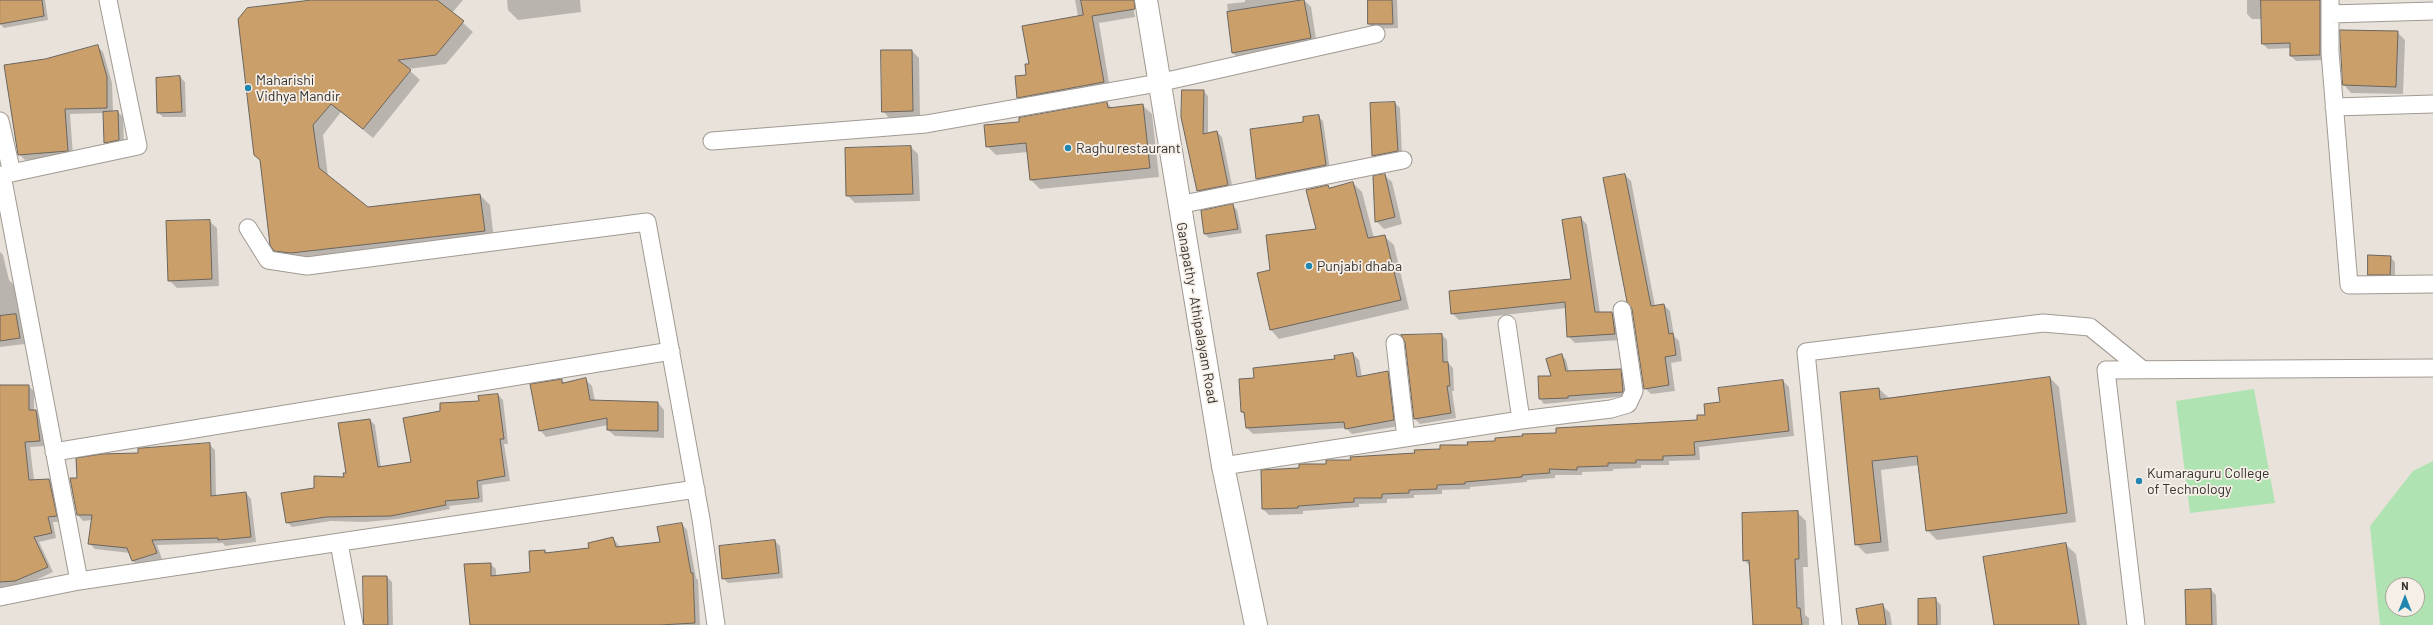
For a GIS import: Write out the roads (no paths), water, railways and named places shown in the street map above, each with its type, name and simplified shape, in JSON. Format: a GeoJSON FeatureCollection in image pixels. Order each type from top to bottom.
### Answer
{"type":"FeatureCollection","features":[{"type":"Feature","properties":{"kind":"main road","name":"Ganapathy - Athipalayam Road"},"geometry":{"type":"LineString","coordinates":[[1146,0],[1158,83],[1222,466],[1256,625]]}},
{"type":"Feature","properties":{"kind":"street"},"geometry":{"type":"LineString","coordinates":[[79,581],[4,208],[2,175],[138,146],[108,0]]}},
{"type":"Feature","properties":{"kind":"street"},"geometry":{"type":"LineString","coordinates":[[2433,11],[2330,7],[2330,52],[2349,285],[2433,284]]}},
{"type":"Feature","properties":{"kind":"street"},"geometry":{"type":"LineString","coordinates":[[712,141],[926,124],[1158,83],[1376,34]]}},
{"type":"Feature","properties":{"kind":"street"},"geometry":{"type":"LineString","coordinates":[[2334,107],[2433,104]]}},
{"type":"Feature","properties":{"kind":"street"},"geometry":{"type":"LineString","coordinates":[[0,121],[12,173]]}},
{"type":"Feature","properties":{"kind":"street"},"geometry":{"type":"LineString","coordinates":[[1178,205],[1403,160]]}},
{"type":"Feature","properties":{"kind":"street"},"geometry":{"type":"LineString","coordinates":[[248,228],[268,260],[307,266],[647,222],[696,489],[716,625]]}},
{"type":"Feature","properties":{"kind":"street"},"geometry":{"type":"LineString","coordinates":[[1222,466],[1521,420],[1611,409],[1628,404],[1634,391],[1622,310]]}},
{"type":"Feature","properties":{"kind":"street"},"geometry":{"type":"LineString","coordinates":[[1833,625],[1806,352],[2043,323],[2090,327],[2143,370]]}},
{"type":"Feature","properties":{"kind":"street"},"geometry":{"type":"LineString","coordinates":[[1507,324],[1521,420]]}},
{"type":"Feature","properties":{"kind":"street"},"geometry":{"type":"LineString","coordinates":[[1395,343],[1406,438]]}},
{"type":"Feature","properties":{"kind":"street"},"geometry":{"type":"LineString","coordinates":[[2112,345],[2106,370],[2136,625]]}},
{"type":"Feature","properties":{"kind":"street"},"geometry":{"type":"LineString","coordinates":[[54,452],[670,350]]}},
{"type":"Feature","properties":{"kind":"street"},"geometry":{"type":"LineString","coordinates":[[2106,370],[2433,368]]}},
{"type":"Feature","properties":{"kind":"street"},"geometry":{"type":"LineString","coordinates":[[0,597],[79,581],[339,544],[696,489]]}},
{"type":"Feature","properties":{"kind":"street"},"geometry":{"type":"LineString","coordinates":[[339,544],[354,625]]}},
{"type":"Feature","properties":{"kind":"place","name":"Maharishi Vidhya Mandir"},"geometry":{"type":"Point","coordinates":[248,88]}},
{"type":"Feature","properties":{"kind":"place","name":"Raghu restaurant"},"geometry":{"type":"Point","coordinates":[1068,148]}},
{"type":"Feature","properties":{"kind":"place","name":"Punjabi dhaba"},"geometry":{"type":"Point","coordinates":[1309,266]}},
{"type":"Feature","properties":{"kind":"place","name":"Kumaraguru College of Technology"},"geometry":{"type":"Point","coordinates":[2139,481]}}]}
